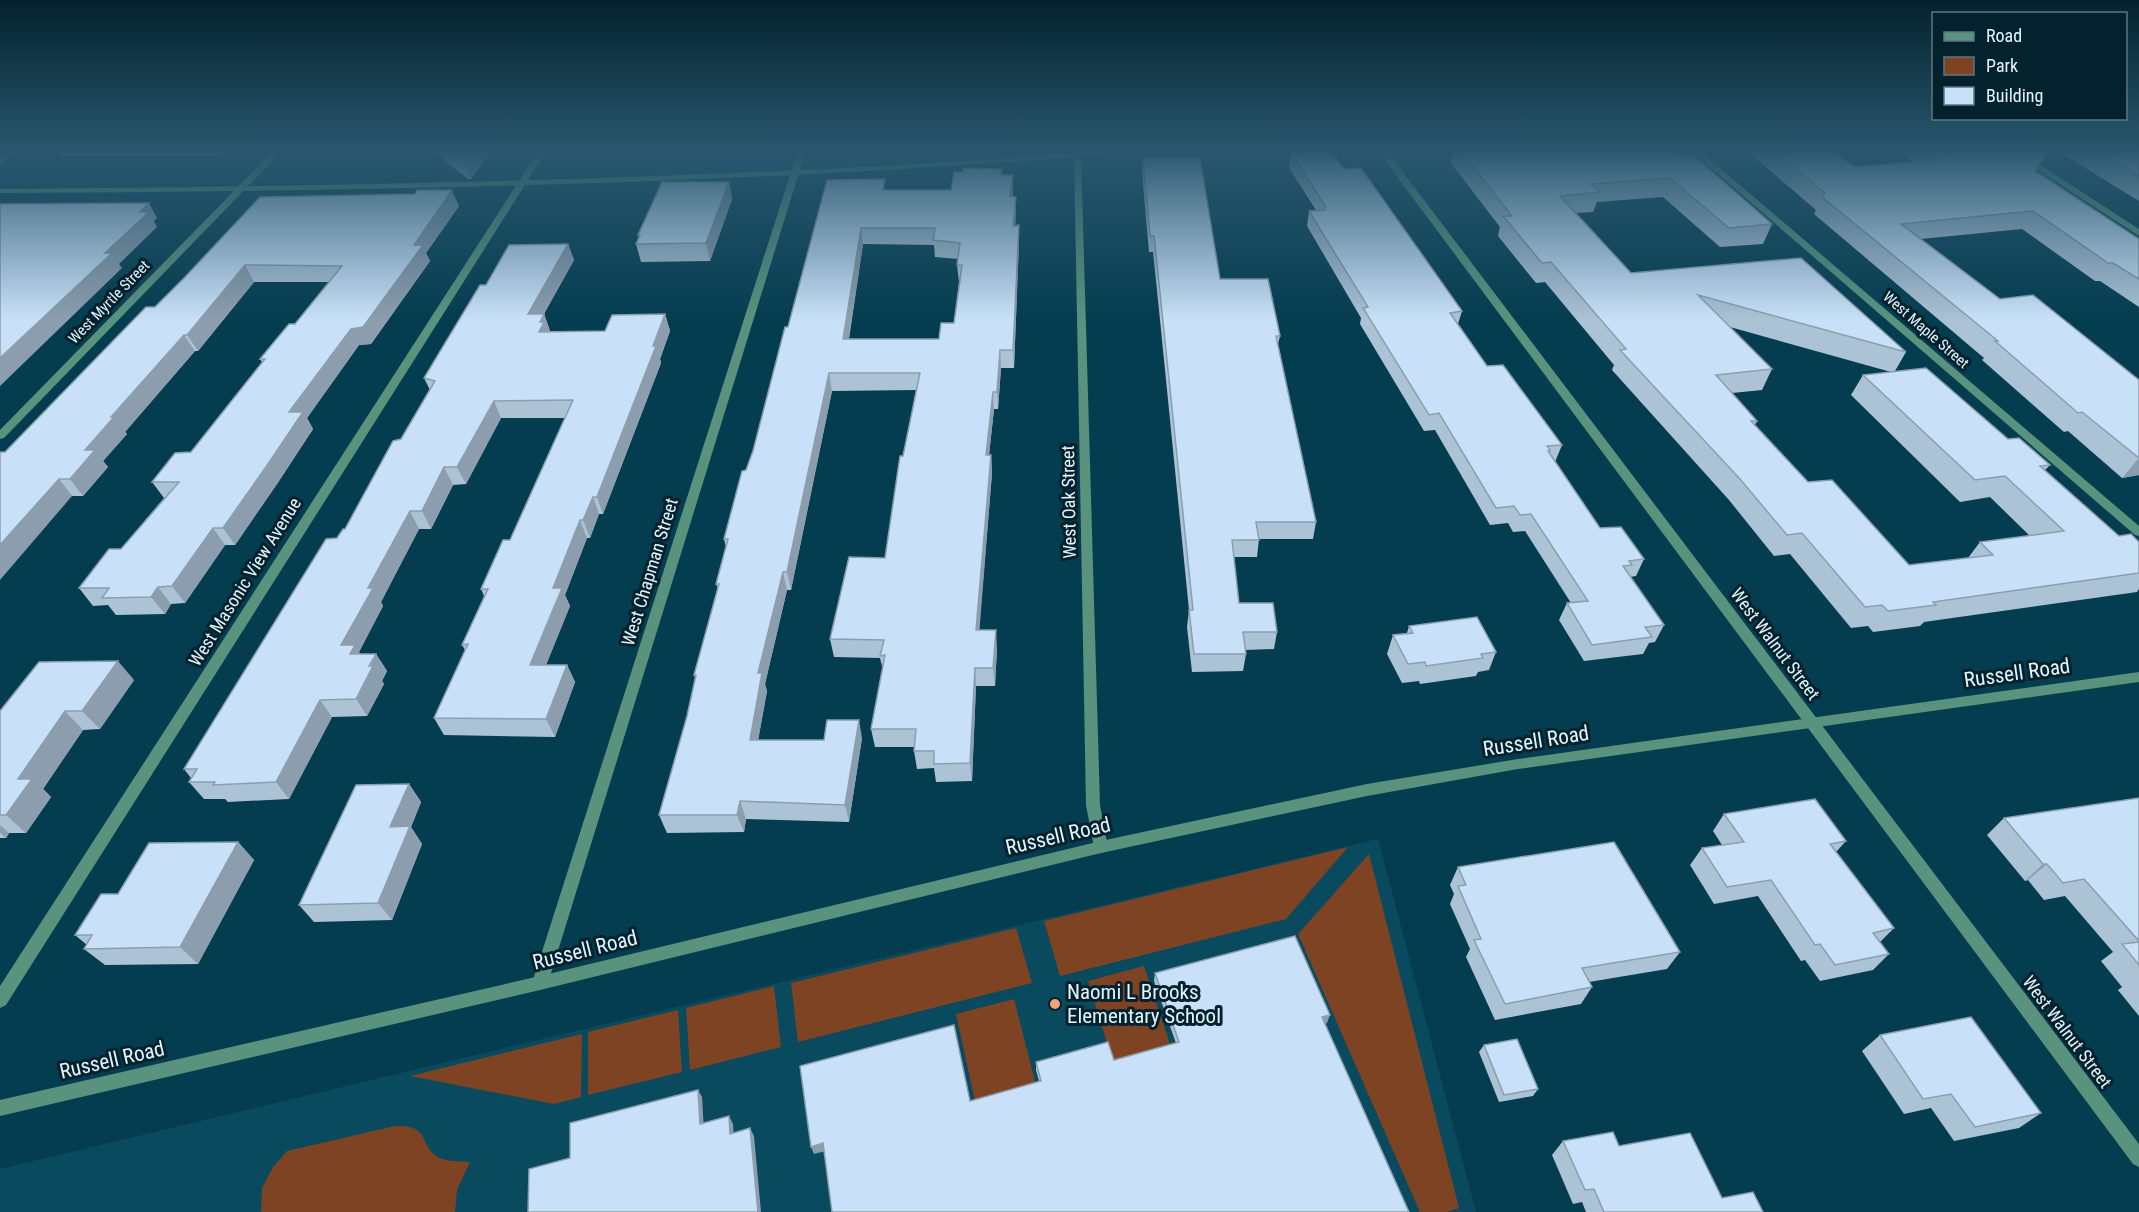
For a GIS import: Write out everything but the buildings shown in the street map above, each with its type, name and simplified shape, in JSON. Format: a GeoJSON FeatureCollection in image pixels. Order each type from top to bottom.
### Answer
{"type":"FeatureCollection","features":[{"type":"Feature","properties":{"kind":"street","name":"West Myrtle Street"},"geometry":{"type":"LineString","coordinates":[[0,436],[223,207]]}},
{"type":"Feature","properties":{"kind":"street","name":"West Masonic View Avenue"},"geometry":{"type":"LineString","coordinates":[[0,1000],[505,207]]}},
{"type":"Feature","properties":{"kind":"street","name":"West Chapman Street"},"geometry":{"type":"LineString","coordinates":[[540,983],[783,207]]}},
{"type":"Feature","properties":{"kind":"street","name":"West Oak Street"},"geometry":{"type":"LineString","coordinates":[[1078,207],[1093,805],[1101,847]]}},
{"type":"Feature","properties":{"kind":"street","name":"West Walnut Street"},"geometry":{"type":"LineString","coordinates":[[1424,207],[2139,1158]]}},
{"type":"Feature","properties":{"kind":"street","name":"West Maple Street"},"geometry":{"type":"LineString","coordinates":[[1760,207],[2139,532]]}},
{"type":"Feature","properties":{"kind":"street"},"geometry":{"type":"LineString","coordinates":[[2098,207],[2139,233]]}},
{"type":"Feature","properties":{"kind":"street","name":"Russell Road"},"geometry":{"type":"LineString","coordinates":[[0,1108],[540,983],[1101,847],[1367,790],[1518,764],[2139,677]]}},
{"type":"Feature","properties":{"kind":"shaded area","name":"Naomi L Brooks Elementary School"},"geometry":{"type":"Polygon","coordinates":[[[1378,839],[1476,1212],[0,1212],[0,1169],[1378,839]]]}},
{"type":"Feature","properties":{"kind":"green space"},"geometry":{"type":"Polygon","coordinates":[[[1348,847],[1286,919],[1060,976],[1044,921],[1348,847]]]}},
{"type":"Feature","properties":{"kind":"green space"},"geometry":{"type":"Polygon","coordinates":[[[1369,854],[1459,1208],[1447,1212],[1420,1212],[1298,934],[1369,854]]]}},
{"type":"Feature","properties":{"kind":"green space"},"geometry":{"type":"Polygon","coordinates":[[[1016,928],[1032,983],[798,1042],[791,983],[1016,928]]]}},
{"type":"Feature","properties":{"kind":"green space"},"geometry":{"type":"Polygon","coordinates":[[[1144,966],[1171,1047],[1113,1063],[1088,981],[1144,966]]]}},
{"type":"Feature","properties":{"kind":"green space"},"geometry":{"type":"Polygon","coordinates":[[[774,986],[781,1047],[690,1070],[686,1008],[774,986]]]}},
{"type":"Feature","properties":{"kind":"green space"},"geometry":{"type":"Polygon","coordinates":[[[1014,999],[1036,1085],[975,1101],[956,1014],[1014,999]]]}},
{"type":"Feature","properties":{"kind":"green space"},"geometry":{"type":"Polygon","coordinates":[[[678,1010],[682,1072],[588,1095],[588,1032],[678,1010]]]}},
{"type":"Feature","properties":{"kind":"green space"},"geometry":{"type":"Polygon","coordinates":[[[582,1034],[581,1097],[554,1104],[410,1076],[582,1034]]]}},
{"type":"Feature","properties":{"kind":"green space"},"geometry":{"type":"Polygon","coordinates":[[[395,1126],[407,1127],[419,1132],[432,1152],[441,1159],[470,1162],[457,1190],[455,1212],[261,1212],[262,1188],[273,1167],[287,1151],[395,1126]]]}},
{"type":"Feature","properties":{"kind":"place","name":"Naomi L Brooks Elementary School"},"geometry":{"type":"Point","coordinates":[1055,1004]}}]}
